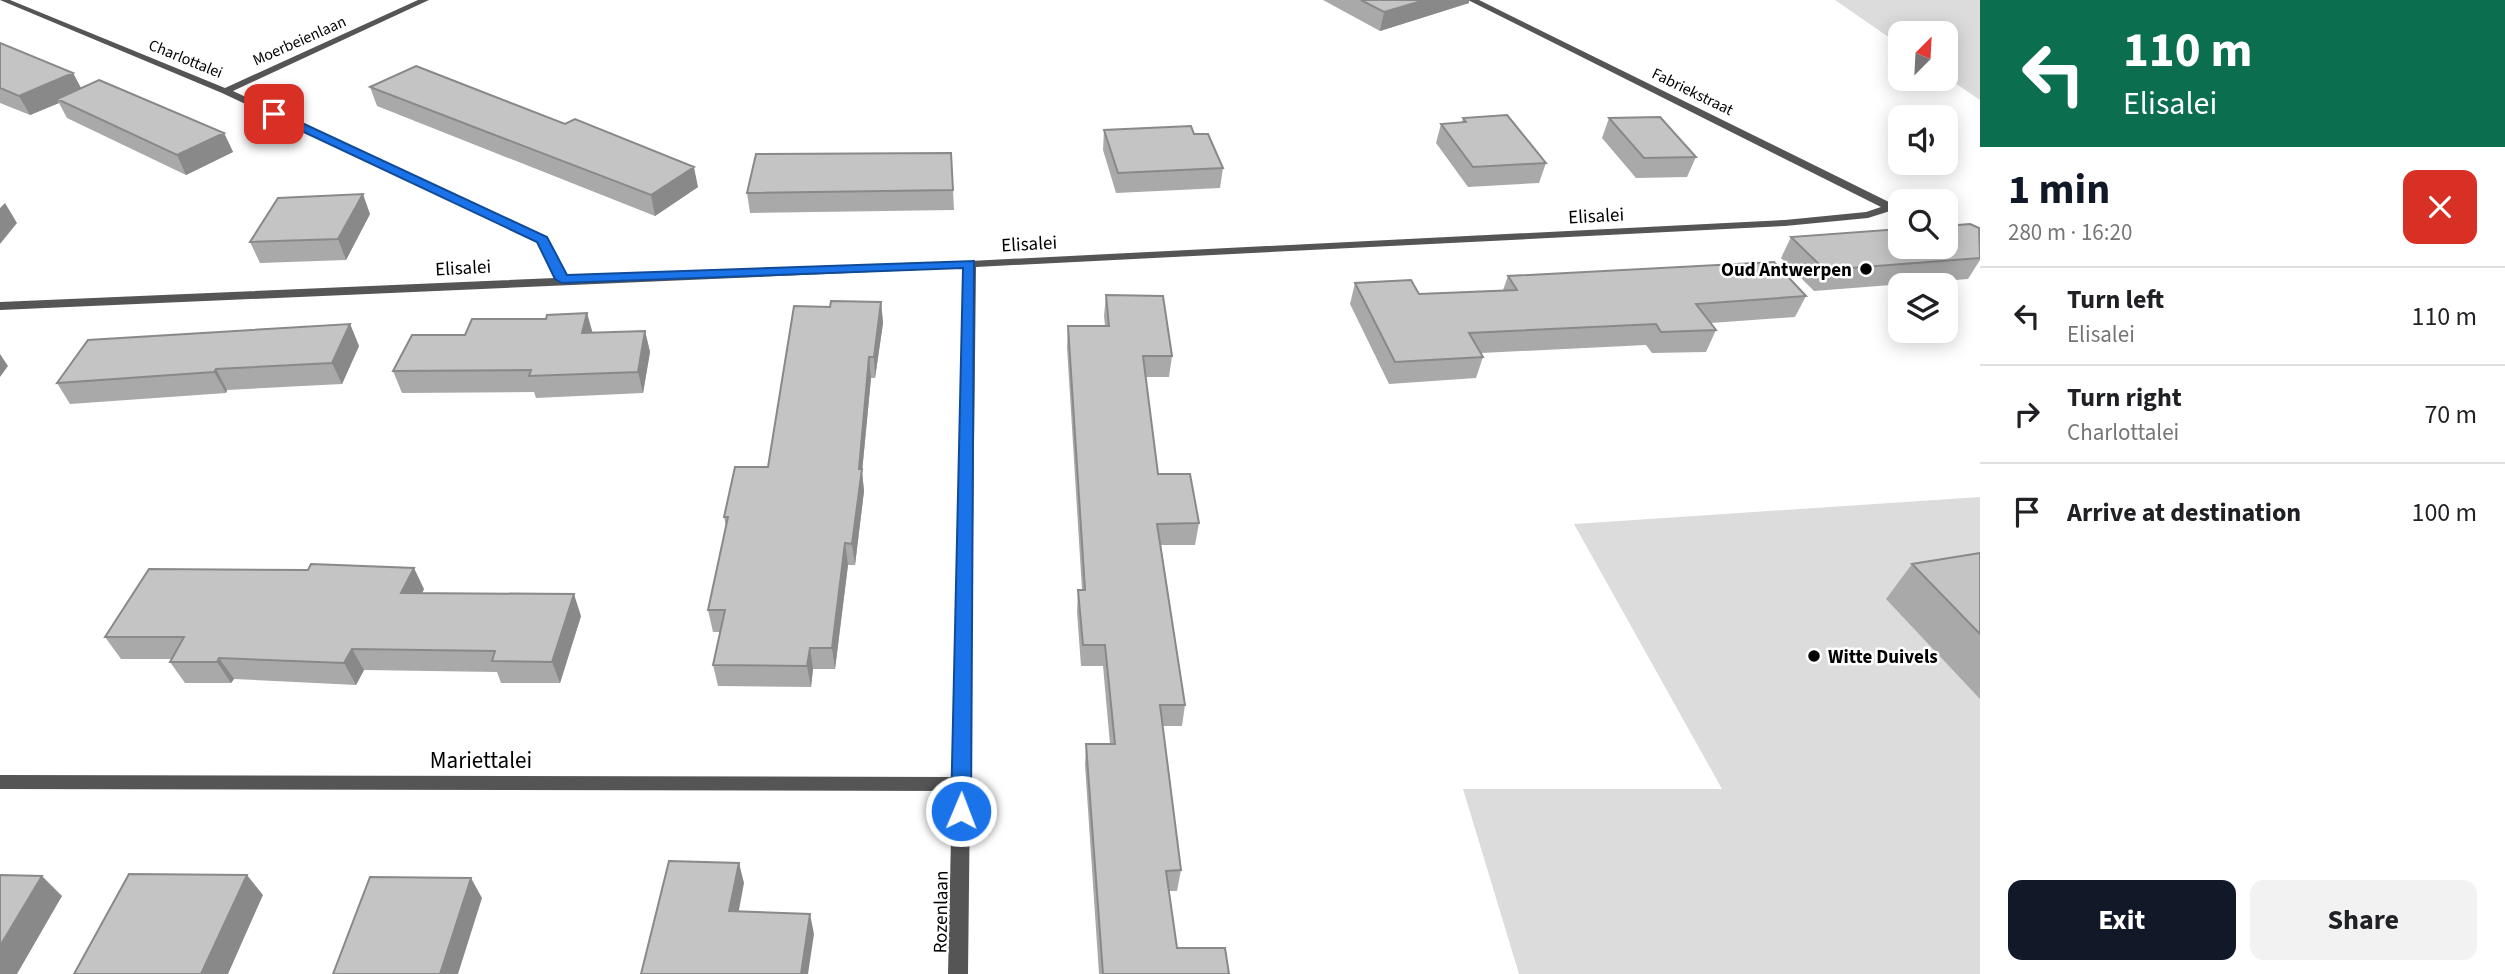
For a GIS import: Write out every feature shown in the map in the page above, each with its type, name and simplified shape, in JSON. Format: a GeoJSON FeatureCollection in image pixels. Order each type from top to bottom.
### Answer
{"type":"FeatureCollection","features":[{"type":"Feature","properties":{"kind":"street","name":"Charlottalei"},"geometry":{"type":"LineString","coordinates":[[3,0],[225,91],[543,239],[562,279]]}},
{"type":"Feature","properties":{"kind":"street","name":"Moerbeienlaan"},"geometry":{"type":"LineString","coordinates":[[225,91],[425,0]]}},
{"type":"Feature","properties":{"kind":"street","name":"Fabriekstraat"},"geometry":{"type":"LineString","coordinates":[[1472,0],[1888,205]]}},
{"type":"Feature","properties":{"kind":"street","name":"Elisalei"},"geometry":{"type":"LineString","coordinates":[[0,306],[562,279],[970,264],[1785,223],[1888,211]]}},
{"type":"Feature","properties":{"kind":"street","name":"Rozenlaan"},"geometry":{"type":"LineString","coordinates":[[958,974],[970,264]]}},
{"type":"Feature","properties":{"kind":"street","name":"Mariettalei"},"geometry":{"type":"LineString","coordinates":[[0,782],[961,784]]}},
{"type":"Feature","properties":{"kind":"shaded area"},"geometry":{"type":"Polygon","coordinates":[[[1835,0],[1980,0],[1980,100],[1958,85],[1958,21],[1888,21],[1888,37],[1835,0]]]}},
{"type":"Feature","properties":{"kind":"shaded area","name":"Witte Duivels"},"geometry":{"type":"Polygon","coordinates":[[[1980,497],[1980,974],[1519,974],[1463,789],[1722,789],[1574,524],[1980,497]]]}},
{"type":"Feature","properties":{"kind":"building"},"geometry":{"type":"Polygon","coordinates":[[[1361,0],[1425,0],[1384,12],[1361,0]]]}},
{"type":"Feature","properties":{"kind":"building"},"geometry":{"type":"Polygon","coordinates":[[[0,43],[73,73],[19,96],[0,88],[0,43]]]}},
{"type":"Feature","properties":{"kind":"building"},"geometry":{"type":"Polygon","coordinates":[[[416,66],[565,124],[575,119],[694,167],[651,195],[370,87],[416,66]]]}},
{"type":"Feature","properties":{"kind":"building"},"geometry":{"type":"Polygon","coordinates":[[[99,80],[224,133],[177,155],[57,99],[99,80]]]}},
{"type":"Feature","properties":{"kind":"building"},"geometry":{"type":"Polygon","coordinates":[[[1507,115],[1546,163],[1473,167],[1441,124],[1466,122],[1463,118],[1507,115]]]}},
{"type":"Feature","properties":{"kind":"building"},"geometry":{"type":"Polygon","coordinates":[[[1660,117],[1696,157],[1644,158],[1609,118],[1660,117]]]}},
{"type":"Feature","properties":{"kind":"building"},"geometry":{"type":"Polygon","coordinates":[[[1191,126],[1194,134],[1208,134],[1223,168],[1118,173],[1104,130],[1191,126]]]}},
{"type":"Feature","properties":{"kind":"building"},"geometry":{"type":"Polygon","coordinates":[[[951,153],[953,190],[747,193],[756,154],[951,153]]]}},
{"type":"Feature","properties":{"kind":"building"},"geometry":{"type":"Polygon","coordinates":[[[363,194],[338,239],[250,242],[278,198],[363,194]]]}},
{"type":"Feature","properties":{"kind":"building"},"geometry":{"type":"Polygon","coordinates":[[[1970,224],[1979,228],[1980,258],[1825,270],[1791,237],[1888,230],[1888,259],[1958,259],[1958,225],[1970,224]]]}},
{"type":"Feature","properties":{"kind":"building"},"geometry":{"type":"Polygon","coordinates":[[[1774,262],[1806,296],[1696,304],[1716,330],[1661,332],[1656,324],[1469,333],[1483,357],[1395,362],[1355,283],[1411,280],[1419,294],[1517,290],[1508,276],[1774,262]]]}},
{"type":"Feature","properties":{"kind":"building"},"geometry":{"type":"Polygon","coordinates":[[[1106,295],[1163,296],[1172,356],[1143,356],[1158,474],[1190,474],[1199,523],[1157,524],[1185,705],[1160,705],[1181,870],[1166,871],[1177,948],[1225,948],[1229,974],[1103,974],[1086,744],[1115,744],[1105,645],[1083,645],[1078,590],[1085,590],[1068,326],[1109,326],[1106,295]]]}},
{"type":"Feature","properties":{"kind":"building"},"geometry":{"type":"Polygon","coordinates":[[[831,301],[881,302],[874,357],[869,357],[859,469],[862,469],[852,544],[845,543],[832,648],[810,648],[807,666],[713,665],[725,610],[708,610],[728,517],[724,517],[735,467],[768,467],[794,306],[830,307],[831,301]]]}},
{"type":"Feature","properties":{"kind":"building"},"geometry":{"type":"Polygon","coordinates":[[[587,313],[582,333],[645,331],[638,372],[529,376],[531,370],[393,371],[412,335],[465,335],[472,319],[546,319],[547,315],[587,313]]]}},
{"type":"Feature","properties":{"kind":"building"},"geometry":{"type":"Polygon","coordinates":[[[350,324],[332,363],[216,369],[214,372],[57,383],[88,340],[350,324]]]}},
{"type":"Feature","properties":{"kind":"building"},"geometry":{"type":"Polygon","coordinates":[[[1980,553],[1980,634],[1912,564],[1980,553]]]}},
{"type":"Feature","properties":{"kind":"building"},"geometry":{"type":"Polygon","coordinates":[[[311,564],[414,568],[401,593],[574,594],[552,662],[492,661],[495,651],[352,649],[344,663],[219,658],[217,662],[170,662],[184,637],[105,637],[149,569],[308,570],[311,564]]]}},
{"type":"Feature","properties":{"kind":"building"},"geometry":{"type":"Polygon","coordinates":[[[669,861],[739,863],[729,911],[810,914],[801,974],[641,974],[669,861]]]}},
{"type":"Feature","properties":{"kind":"building"},"geometry":{"type":"Polygon","coordinates":[[[129,874],[247,875],[201,974],[74,974],[129,874]]]}},
{"type":"Feature","properties":{"kind":"building"},"geometry":{"type":"Polygon","coordinates":[[[0,875],[42,876],[0,946],[0,875]]]}},
{"type":"Feature","properties":{"kind":"building"},"geometry":{"type":"Polygon","coordinates":[[[370,877],[471,878],[440,974],[333,974],[370,877]]]}},
{"type":"Feature","properties":{"kind":"place","name":"Oud Antwerpen"},"geometry":{"type":"Point","coordinates":[1866,269]}},
{"type":"Feature","properties":{"kind":"place","name":"Witte Duivels"},"geometry":{"type":"Point","coordinates":[1814,656]}},
{"type":"Feature","properties":{"kind":"route"},"geometry":{"type":"LineString","coordinates":[[274,114],[543,239],[562,279],[970,264],[961,811]]}}]}
